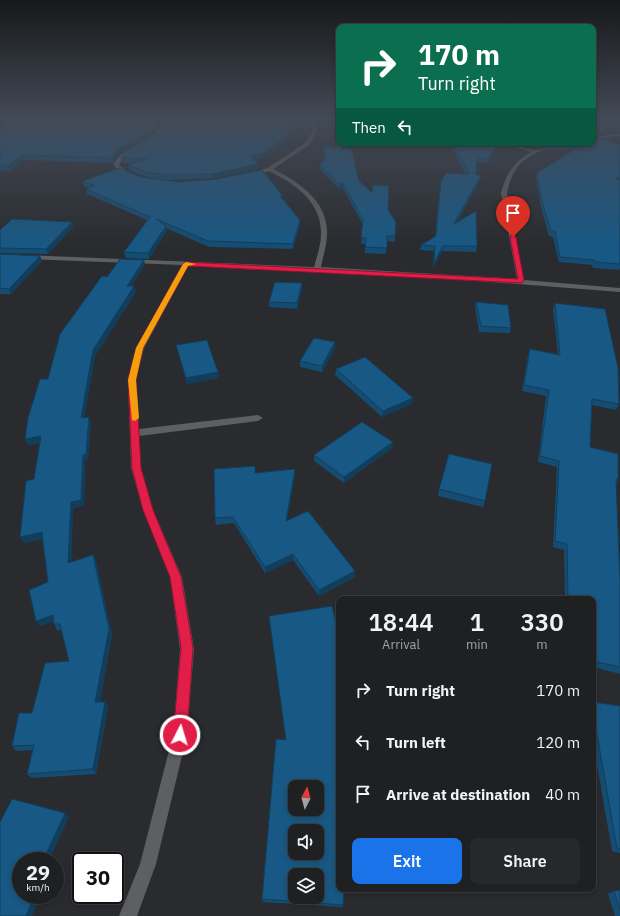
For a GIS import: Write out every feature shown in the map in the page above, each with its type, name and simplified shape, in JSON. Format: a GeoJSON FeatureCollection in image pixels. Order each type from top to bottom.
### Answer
{"type":"FeatureCollection","features":[{"type":"Feature","properties":{"kind":"street"},"geometry":{"type":"LineString","coordinates":[[118,161],[116,165],[122,171],[138,178]]}},
{"type":"Feature","properties":{"kind":"street"},"geometry":{"type":"LineString","coordinates":[[241,177],[269,168],[280,161]]}},
{"type":"Feature","properties":{"kind":"street"},"geometry":{"type":"LineString","coordinates":[[520,161],[506,180],[504,193],[521,281]]}},
{"type":"Feature","properties":{"kind":"street"},"geometry":{"type":"LineString","coordinates":[[269,168],[286,177],[309,194],[321,215],[324,231],[317,270]]}},
{"type":"Feature","properties":{"kind":"street"},"geometry":{"type":"LineString","coordinates":[[0,256],[317,270],[521,281],[620,290]]}},
{"type":"Feature","properties":{"kind":"street"},"geometry":{"type":"LineString","coordinates":[[128,916],[148,864],[180,735],[187,648],[176,577],[148,510],[136,468],[136,433],[132,380],[140,348],[186,264]]}},
{"type":"Feature","properties":{"kind":"street"},"geometry":{"type":"LineString","coordinates":[[136,433],[258,418]]}},
{"type":"Feature","properties":{"kind":"building"},"geometry":{"type":"Polygon","coordinates":[[[0,161],[15,161],[8,166],[0,166],[0,161]]]}},
{"type":"Feature","properties":{"kind":"building"},"geometry":{"type":"Polygon","coordinates":[[[141,161],[255,161],[258,164],[212,174],[166,175],[146,172],[128,165],[141,161]]]}},
{"type":"Feature","properties":{"kind":"building"},"geometry":{"type":"Polygon","coordinates":[[[324,161],[354,161],[359,181],[372,193],[373,185],[389,186],[388,210],[396,222],[395,236],[387,236],[387,248],[365,247],[366,238],[361,238],[363,220],[343,183],[339,184],[320,165],[324,161]]]}},
{"type":"Feature","properties":{"kind":"building"},"geometry":{"type":"Polygon","coordinates":[[[462,161],[477,161],[476,175],[481,175],[454,224],[476,211],[477,246],[443,246],[434,263],[435,246],[421,245],[436,236],[441,181],[446,173],[469,174],[462,161]]]}},
{"type":"Feature","properties":{"kind":"building"},"geometry":{"type":"Polygon","coordinates":[[[557,161],[620,161],[620,178],[615,178],[620,181],[620,264],[560,257],[555,231],[551,231],[542,202],[537,173],[557,161]]]}},
{"type":"Feature","properties":{"kind":"building"},"geometry":{"type":"Polygon","coordinates":[[[119,168],[141,177],[177,182],[217,179],[262,170],[283,196],[280,196],[300,220],[293,244],[208,241],[156,219],[166,226],[148,253],[124,252],[150,217],[86,189],[95,186],[83,181],[119,168]]]}},
{"type":"Feature","properties":{"kind":"building"},"geometry":{"type":"Polygon","coordinates":[[[12,219],[72,222],[46,249],[0,248],[0,230],[12,219]]]}},
{"type":"Feature","properties":{"kind":"building"},"geometry":{"type":"Polygon","coordinates":[[[0,254],[40,256],[9,289],[0,288],[0,254]]]}},
{"type":"Feature","properties":{"kind":"building"},"geometry":{"type":"Polygon","coordinates":[[[120,259],[144,260],[127,286],[134,286],[93,350],[81,418],[89,417],[86,454],[83,455],[81,500],[71,502],[68,563],[93,555],[109,629],[95,702],[105,702],[93,769],[27,774],[34,745],[12,746],[19,713],[32,713],[45,663],[69,661],[60,624],[54,624],[53,615],[36,621],[29,590],[48,582],[42,532],[20,537],[26,481],[34,479],[41,436],[25,439],[28,418],[40,379],[48,379],[60,334],[102,276],[107,277],[120,259]]]}},
{"type":"Feature","properties":{"kind":"building"},"geometry":{"type":"Polygon","coordinates":[[[275,282],[302,283],[297,303],[269,302],[275,282]]]}},
{"type":"Feature","properties":{"kind":"building"},"geometry":{"type":"Polygon","coordinates":[[[476,302],[508,305],[511,328],[481,326],[476,302]]]}},
{"type":"Feature","properties":{"kind":"building"},"geometry":{"type":"Polygon","coordinates":[[[555,303],[605,309],[618,368],[619,404],[592,399],[590,447],[618,454],[618,480],[616,479],[620,583],[620,667],[596,662],[596,596],[568,596],[567,544],[555,541],[559,461],[540,456],[549,390],[524,385],[530,349],[560,355],[555,303]]]}},
{"type":"Feature","properties":{"kind":"building"},"geometry":{"type":"Polygon","coordinates":[[[314,338],[335,342],[322,366],[300,361],[314,338]]]}},
{"type":"Feature","properties":{"kind":"building"},"geometry":{"type":"Polygon","coordinates":[[[207,340],[218,372],[186,378],[176,345],[207,340]]]}},
{"type":"Feature","properties":{"kind":"building"},"geometry":{"type":"Polygon","coordinates":[[[365,357],[413,398],[383,411],[336,369],[365,357]]]}},
{"type":"Feature","properties":{"kind":"building"},"geometry":{"type":"Polygon","coordinates":[[[362,422],[393,442],[344,477],[314,455],[362,422]]]}},
{"type":"Feature","properties":{"kind":"building"},"geometry":{"type":"Polygon","coordinates":[[[449,454],[492,464],[485,501],[439,489],[449,454]]]}},
{"type":"Feature","properties":{"kind":"building"},"geometry":{"type":"Polygon","coordinates":[[[255,466],[255,473],[295,469],[286,521],[308,511],[355,571],[319,590],[293,554],[265,567],[233,517],[215,518],[214,469],[255,466]]]}},
{"type":"Feature","properties":{"kind":"building"},"geometry":{"type":"Polygon","coordinates":[[[332,606],[336,623],[336,892],[344,892],[343,905],[324,904],[324,868],[288,868],[288,901],[262,899],[276,739],[286,740],[269,616],[332,606]]]}},
{"type":"Feature","properties":{"kind":"building"},"geometry":{"type":"Polygon","coordinates":[[[596,702],[620,706],[620,849],[617,848],[596,729],[596,702]]]}},
{"type":"Feature","properties":{"kind":"building"},"geometry":{"type":"Polygon","coordinates":[[[12,799],[65,813],[47,852],[12,852],[12,904],[31,904],[26,916],[0,916],[0,822],[12,799]]]}},
{"type":"Feature","properties":{"kind":"building"},"geometry":{"type":"Polygon","coordinates":[[[620,890],[620,910],[614,891],[620,890]]]}},
{"type":"Feature","properties":{"kind":"slow traffic"},"geometry":{"type":"LineString","coordinates":[[135,418],[132,380],[140,348],[186,264],[193,264]]}},
{"type":"Feature","properties":{"kind":"route"},"geometry":{"type":"LineString","coordinates":[[180,735],[187,648],[176,577],[148,510],[136,468],[136,433],[132,380],[140,348],[186,264],[411,274],[521,281],[513,237]]}}]}
